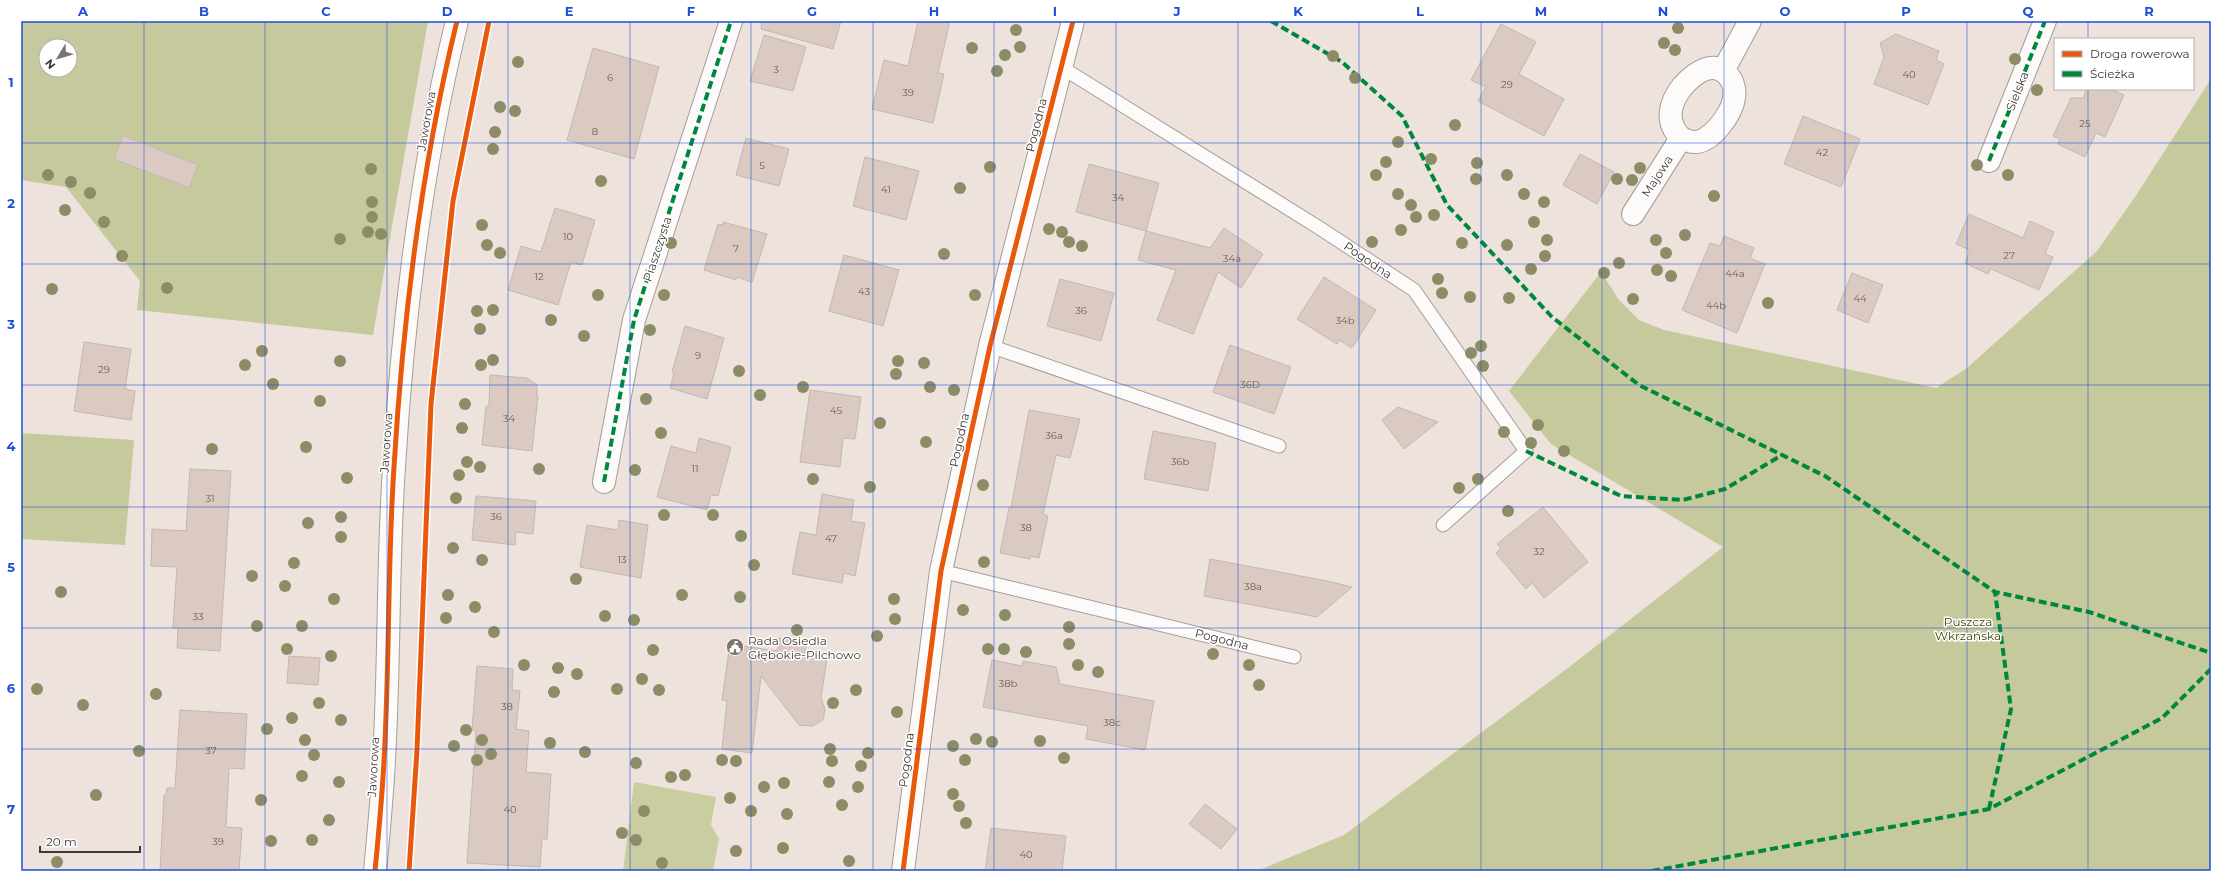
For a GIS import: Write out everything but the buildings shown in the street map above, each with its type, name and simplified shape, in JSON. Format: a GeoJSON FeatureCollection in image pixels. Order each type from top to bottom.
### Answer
{"type":"FeatureCollection","features":[{"type":"Feature","properties":{"kind":"street","name":"Jaworowa"},"geometry":{"type":"LineString","coordinates":[[375,871],[383,776],[394,468],[403,356],[420,215],[444,76],[457,21]]}},
{"type":"Feature","properties":{"kind":"street","name":"Piaszczysta"},"geometry":{"type":"LineString","coordinates":[[604,482],[634,320],[731,21]]}},
{"type":"Feature","properties":{"kind":"street","name":"Pogodna"},"geometry":{"type":"LineString","coordinates":[[903,871],[941,571],[990,346],[1073,21]]}},
{"type":"Feature","properties":{"kind":"street"},"geometry":{"type":"LineString","coordinates":[[1723,71],[1750,21]]}},
{"type":"Feature","properties":{"kind":"street","name":"Sielska"},"geometry":{"type":"LineString","coordinates":[[1989,161],[2045,21]]}},
{"type":"Feature","properties":{"kind":"street"},"geometry":{"type":"LineString","coordinates":[[1708,68],[1723,71],[1732,79],[1734,88],[1734,98],[1730,111],[1713,133],[1703,139],[1693,142],[1681,138],[1674,131],[1670,120],[1670,108],[1675,98],[1682,88],[1699,72],[1708,68]]}},
{"type":"Feature","properties":{"kind":"street","name":"Majowa"},"geometry":{"type":"LineString","coordinates":[[1633,214],[1681,138]]}},
{"type":"Feature","properties":{"kind":"lane","name":"Pogodna"},"geometry":{"type":"LineString","coordinates":[[1061,67],[1318,227],[1414,290],[1526,451],[1443,524]]}},
{"type":"Feature","properties":{"kind":"lane"},"geometry":{"type":"LineString","coordinates":[[990,346],[1279,446]]}},
{"type":"Feature","properties":{"kind":"lane","name":"Pogodna"},"geometry":{"type":"LineString","coordinates":[[941,571],[1294,657]]}},
{"type":"Feature","properties":{"kind":"green space"},"geometry":{"type":"Polygon","coordinates":[[[21,21],[428,21],[373,335],[137,310],[140,281],[66,187],[21,180],[21,21]]]}},
{"type":"Feature","properties":{"kind":"green space","name":"Puszcza Wkrzańska"},"geometry":{"type":"Polygon","coordinates":[[[2211,79],[2211,871],[1257,871],[1344,835],[1568,668],[1723,547],[1551,444],[1509,391],[1601,272],[1619,300],[1639,320],[1664,330],[1936,388],[1967,368],[2097,251],[2135,197],[2211,79]]]}},
{"type":"Feature","properties":{"kind":"green space"},"geometry":{"type":"Polygon","coordinates":[[[21,433],[134,440],[125,545],[21,539],[21,433]]]}},
{"type":"Feature","properties":{"kind":"green space"},"geometry":{"type":"Polygon","coordinates":[[[634,782],[716,797],[711,825],[719,839],[713,871],[623,871],[634,782]]]}},
{"type":"Feature","properties":{"kind":"marked path"},"geometry":{"type":"LineString","coordinates":[[604,482],[634,320],[731,21]]}},
{"type":"Feature","properties":{"kind":"marked path"},"geometry":{"type":"LineString","coordinates":[[1271,21],[1342,62],[1402,116],[1447,205],[1552,317],[1639,385],[1825,476],[1995,592],[2089,612],[2211,653]]}},
{"type":"Feature","properties":{"kind":"marked path"},"geometry":{"type":"LineString","coordinates":[[1989,161],[2045,21]]}},
{"type":"Feature","properties":{"kind":"marked path"},"geometry":{"type":"LineString","coordinates":[[1526,451],[1621,496],[1683,500],[1725,489],[1782,455]]}},
{"type":"Feature","properties":{"kind":"marked path"},"geometry":{"type":"LineString","coordinates":[[1989,809],[2011,709],[1995,592]]}},
{"type":"Feature","properties":{"kind":"marked path"},"geometry":{"type":"LineString","coordinates":[[1652,871],[1989,809],[2162,718],[2211,669]]}},
{"type":"Feature","properties":{"kind":"cycle path"},"geometry":{"type":"LineString","coordinates":[[375,871],[387,700],[392,506],[398,411],[408,299],[415,243],[433,131],[457,21]]}},
{"type":"Feature","properties":{"kind":"cycle path"},"geometry":{"type":"LineString","coordinates":[[409,871],[417,750],[431,404],[453,201],[489,21]]}},
{"type":"Feature","properties":{"kind":"cycle path"},"geometry":{"type":"LineString","coordinates":[[903,871],[941,571],[990,346],[1073,21]]}},
{"type":"Feature","properties":{"kind":"place","name":"Rada Osiedla Głębokie-Pilchowo"},"geometry":{"type":"Point","coordinates":[735,647]}}]}
